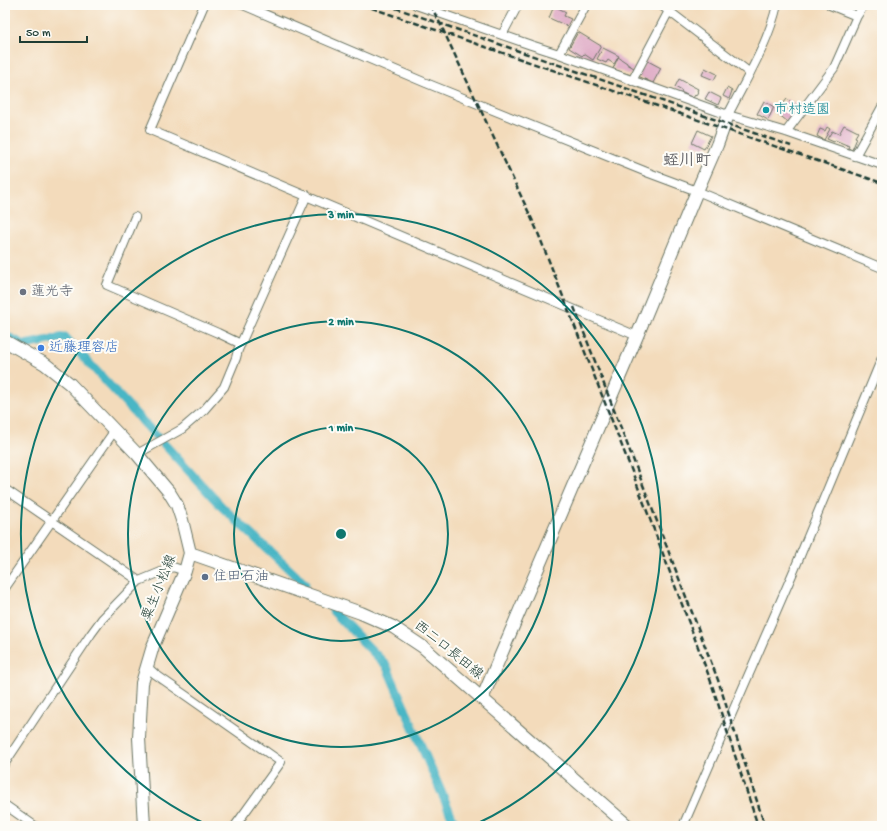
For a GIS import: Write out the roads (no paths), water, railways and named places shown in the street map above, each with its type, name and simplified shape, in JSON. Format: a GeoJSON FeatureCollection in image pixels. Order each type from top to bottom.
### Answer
{"type":"FeatureCollection","features":[{"type":"Feature","properties":{"kind":"main road"},"geometry":{"type":"LineString","coordinates":[[482,699],[637,336],[717,145],[728,115]]}},
{"type":"Feature","properties":{"kind":"main road","name":"粟生小松線"},"geometry":{"type":"LineString","coordinates":[[5,341],[45,364],[70,384],[115,430],[169,492],[182,520],[190,553],[185,571],[155,639],[142,683],[139,732],[144,826]]}},
{"type":"Feature","properties":{"kind":"main road","name":"西二口長田線"},"geometry":{"type":"LineString","coordinates":[[190,553],[361,613],[393,628],[423,646],[628,826]]}},
{"type":"Feature","properties":{"kind":"street"},"geometry":{"type":"LineString","coordinates":[[204,5],[150,130],[307,195],[637,336]]}},
{"type":"Feature","properties":{"kind":"street"},"geometry":{"type":"LineString","coordinates":[[243,5],[426,83],[697,191],[882,268]]}},
{"type":"Feature","properties":{"kind":"street"},"geometry":{"type":"LineString","coordinates":[[416,5],[559,54],[728,115],[786,132],[882,165]]}},
{"type":"Feature","properties":{"kind":"street"},"geometry":{"type":"LineString","coordinates":[[502,35],[518,5]]}},
{"type":"Feature","properties":{"kind":"street"},"geometry":{"type":"LineString","coordinates":[[559,54],[586,5]]}},
{"type":"Feature","properties":{"kind":"street"},"geometry":{"type":"LineString","coordinates":[[661,5],[670,8],[750,73]]}},
{"type":"Feature","properties":{"kind":"street"},"geometry":{"type":"LineString","coordinates":[[728,115],[750,73],[774,20],[777,5]]}},
{"type":"Feature","properties":{"kind":"street"},"geometry":{"type":"LineString","coordinates":[[830,5],[857,16]]}},
{"type":"Feature","properties":{"kind":"street"},"geometry":{"type":"LineString","coordinates":[[786,132],[834,68],[857,16],[864,5]]}},
{"type":"Feature","properties":{"kind":"street"},"geometry":{"type":"LineString","coordinates":[[632,81],[670,8]]}},
{"type":"Feature","properties":{"kind":"street"},"geometry":{"type":"LineString","coordinates":[[855,156],[882,107]]}},
{"type":"Feature","properties":{"kind":"street"},"geometry":{"type":"LineString","coordinates":[[137,454],[182,428],[204,410],[224,387],[272,270],[307,195]]}},
{"type":"Feature","properties":{"kind":"street"},"geometry":{"type":"LineString","coordinates":[[135,217],[107,285],[241,344]]}},
{"type":"Feature","properties":{"kind":"street"},"geometry":{"type":"LineString","coordinates":[[683,826],[795,568],[882,358]]}},
{"type":"Feature","properties":{"kind":"street"},"geometry":{"type":"LineString","coordinates":[[5,588],[115,430]]}},
{"type":"Feature","properties":{"kind":"street"},"geometry":{"type":"LineString","coordinates":[[5,489],[139,581]]}},
{"type":"Feature","properties":{"kind":"street"},"geometry":{"type":"LineString","coordinates":[[5,763],[102,619],[139,581],[173,567],[185,571]]}},
{"type":"Feature","properties":{"kind":"street"},"geometry":{"type":"LineString","coordinates":[[146,666],[155,674],[281,762],[235,826]]}},
{"type":"Feature","properties":{"kind":"street"},"geometry":{"type":"LineString","coordinates":[[5,805],[35,826]]}},
{"type":"Feature","properties":{"kind":"waterway"},"geometry":{"type":"LineString","coordinates":[[10,338],[25,345],[65,337],[158,438]]}},
{"type":"Feature","properties":{"kind":"waterway"},"geometry":{"type":"LineString","coordinates":[[164,444],[222,507],[305,584]]}},
{"type":"Feature","properties":{"kind":"waterway"},"geometry":{"type":"LineString","coordinates":[[333,611],[386,665],[456,826]]}},
{"type":"Feature","properties":{"kind":"railway"},"geometry":{"type":"LineString","coordinates":[[363,5],[882,183]]}},
{"type":"Feature","properties":{"kind":"railway"},"geometry":{"type":"LineString","coordinates":[[387,5],[791,146]]}},
{"type":"Feature","properties":{"kind":"railway"},"geometry":{"type":"LineString","coordinates":[[430,5],[438,19],[536,228],[633,474],[710,679],[758,826]]}},
{"type":"Feature","properties":{"kind":"railway"},"geometry":{"type":"LineString","coordinates":[[574,307],[718,680],[765,826]]}},
{"type":"Feature","properties":{"kind":"place","name":"市村造園"},"geometry":{"type":"Point","coordinates":[766,110]}},
{"type":"Feature","properties":{"kind":"place","name":"蓮光寺"},"geometry":{"type":"Point","coordinates":[23,292]}},
{"type":"Feature","properties":{"kind":"place","name":"近藤理容店"},"geometry":{"type":"Point","coordinates":[41,348]}},
{"type":"Feature","properties":{"kind":"place","name":"住田石油"},"geometry":{"type":"Point","coordinates":[205,577]}},
{"type":"Feature","properties":{"kind":"district","name":"蛭川町"},"geometry":{"type":"Point","coordinates":[687,162]}}]}
